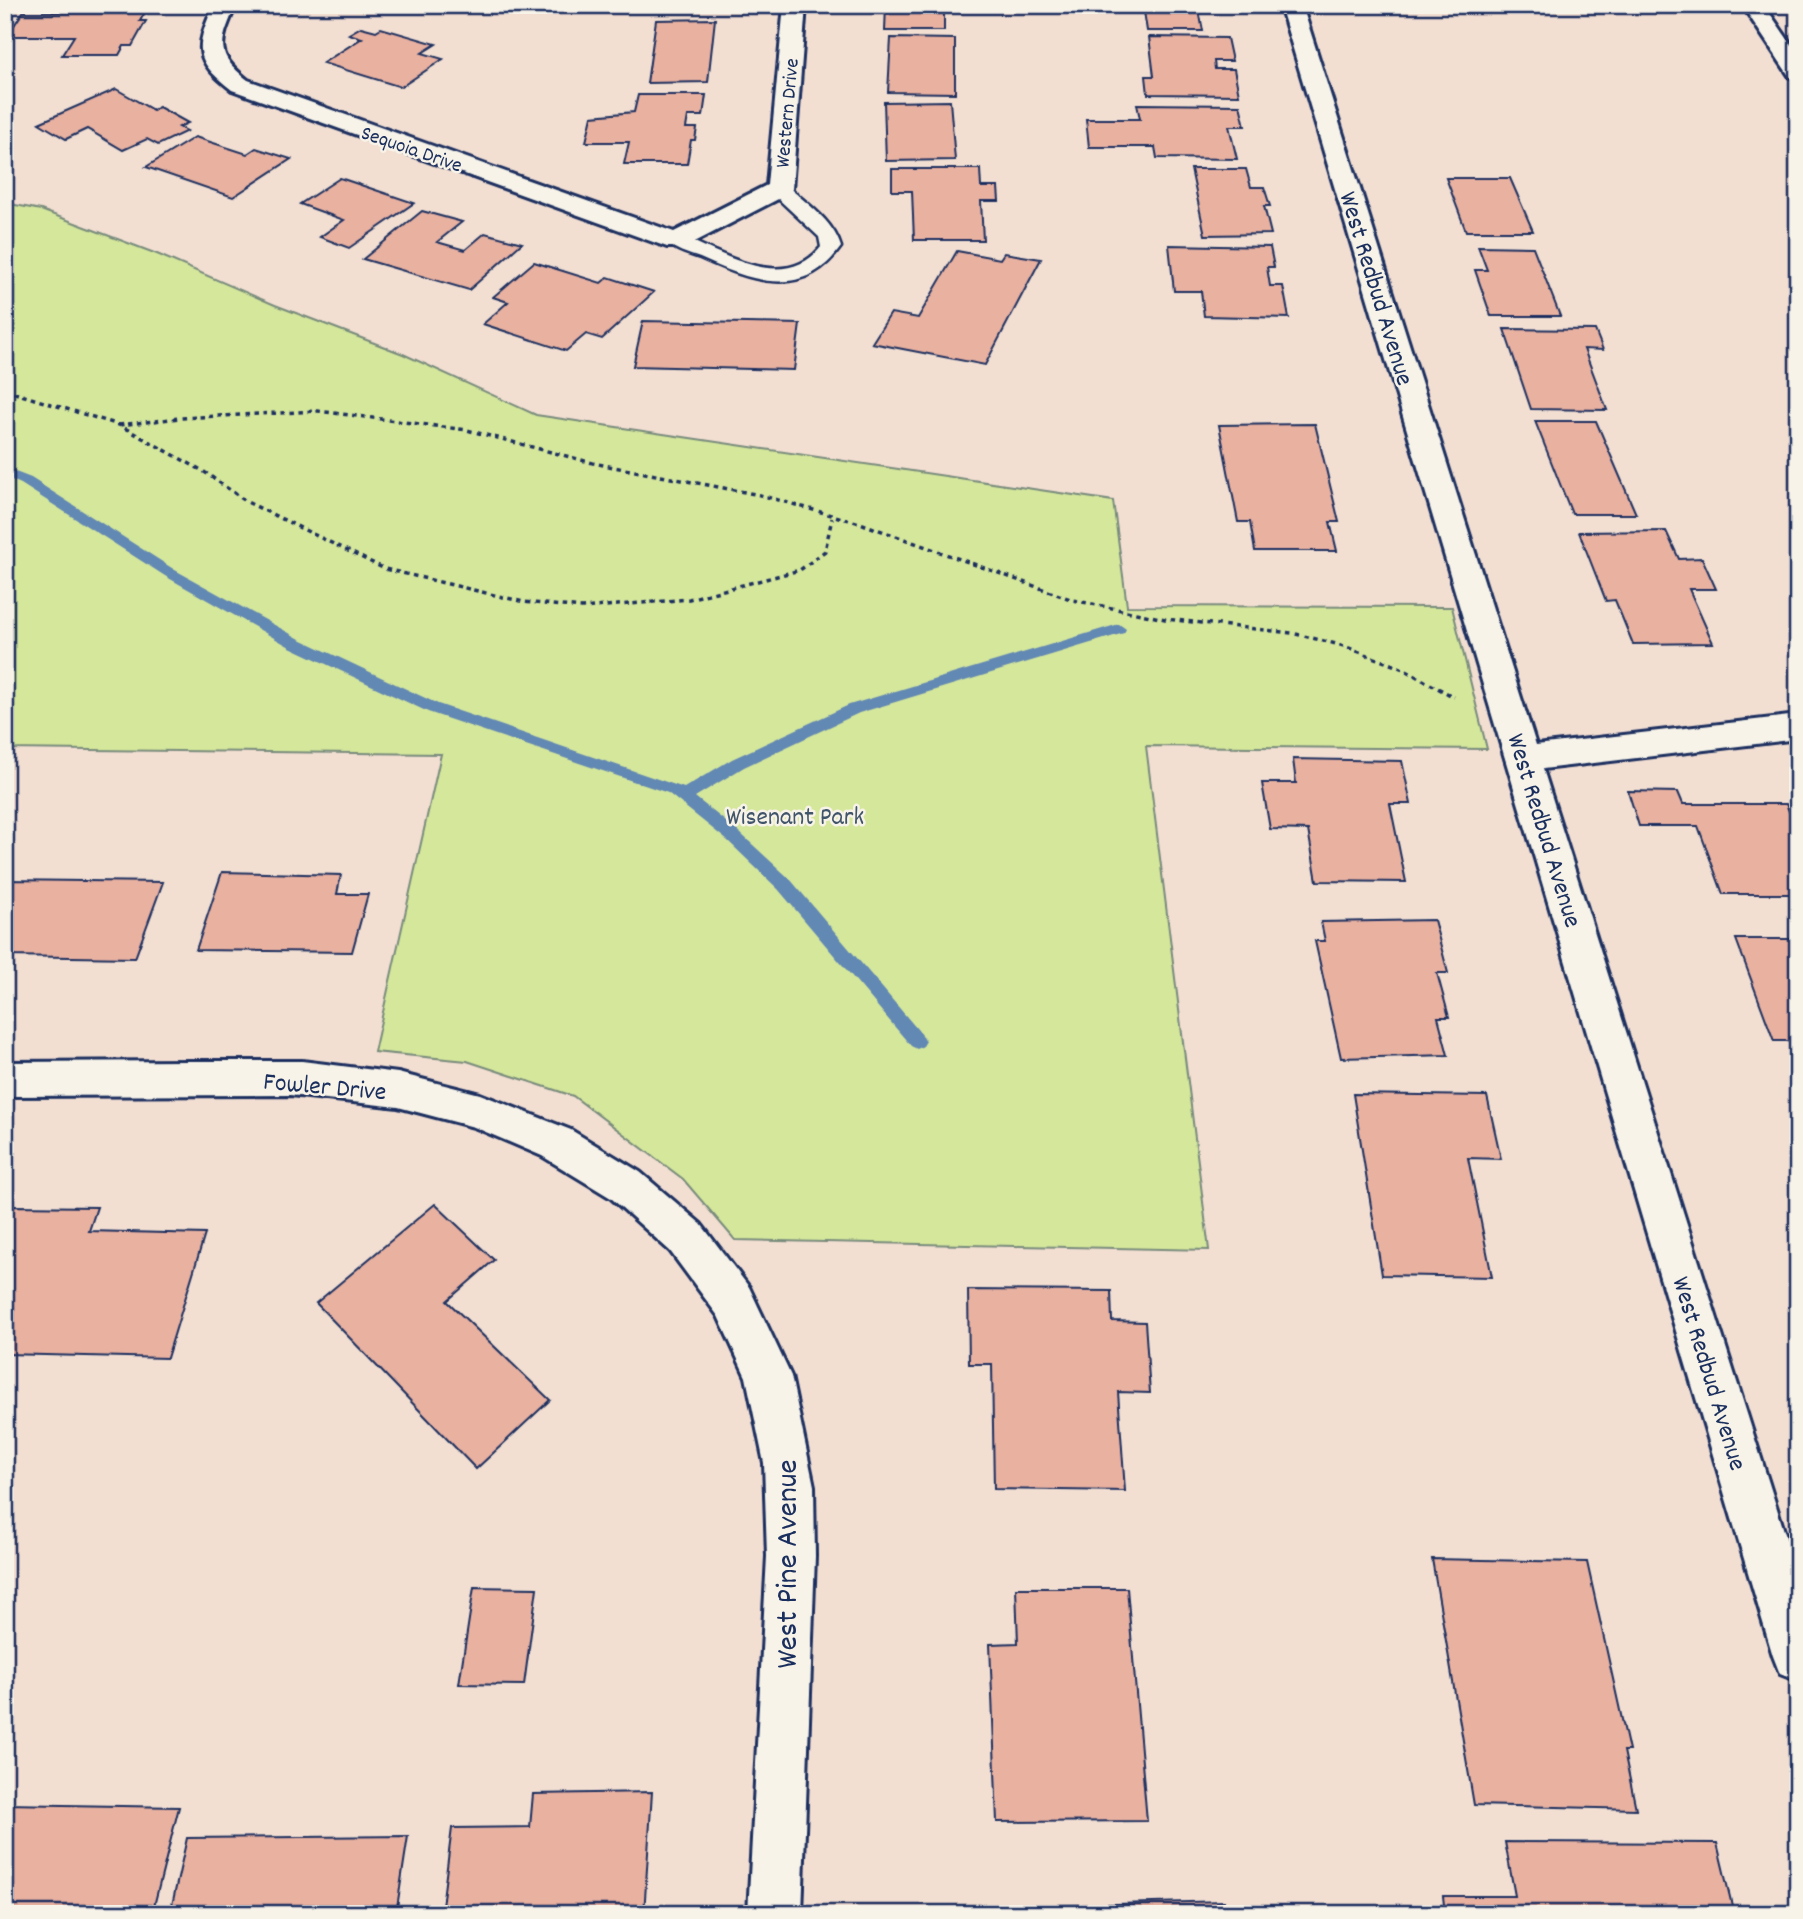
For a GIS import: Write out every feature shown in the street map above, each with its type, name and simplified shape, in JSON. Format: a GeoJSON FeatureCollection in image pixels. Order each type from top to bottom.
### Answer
{"type":"FeatureCollection","features":[{"type":"Feature","properties":{"kind":"street","name":"Sequoia Drive"},"geometry":{"type":"LineString","coordinates":[[225,5],[209,40],[208,55],[218,69],[240,85],[676,241]]}},
{"type":"Feature","properties":{"kind":"street","name":"Western Drive"},"geometry":{"type":"LineString","coordinates":[[676,241],[779,189],[794,5]]}},
{"type":"Feature","properties":{"kind":"street","name":"West Redbud Avenue"},"geometry":{"type":"LineString","coordinates":[[1291,5],[1798,1656]]}},
{"type":"Feature","properties":{"kind":"street"},"geometry":{"type":"LineString","coordinates":[[1753,5],[1798,72]]}},
{"type":"Feature","properties":{"kind":"street"},"geometry":{"type":"LineString","coordinates":[[1520,748],[1798,727]]}},
{"type":"Feature","properties":{"kind":"street","name":"Fowler Drive"},"geometry":{"type":"LineString","coordinates":[[5,1079],[313,1079],[444,1098],[550,1137],[624,1185]]}},
{"type":"Feature","properties":{"kind":"street","name":"West Pine Avenue"},"geometry":{"type":"LineString","coordinates":[[624,1185],[679,1230],[719,1275],[754,1335],[775,1390],[788,1464],[791,1549],[775,1914]]}},
{"type":"Feature","properties":{"kind":"lane"},"geometry":{"type":"LineString","coordinates":[[676,241],[752,272],[773,276],[810,269],[824,260],[831,247],[828,236],[779,189]]}},
{"type":"Feature","properties":{"kind":"path"},"geometry":{"type":"LineString","coordinates":[[5,390],[119,425],[203,471],[247,502],[385,569],[524,602],[582,608],[637,605],[690,599],[759,583],[800,570],[825,551],[832,518]]}},
{"type":"Feature","properties":{"kind":"path"},"geometry":{"type":"LineString","coordinates":[[119,425],[250,413],[318,411],[395,419],[467,430],[604,466],[760,495],[832,518],[898,534],[995,574],[1073,600],[1165,619],[1292,633],[1343,646],[1401,668],[1520,748]]}},
{"type":"Feature","properties":{"kind":"green space","name":"Wisenant Park"},"geometry":{"type":"Polygon","coordinates":[[[5,203],[41,210],[157,254],[275,305],[403,354],[536,415],[1113,501],[1127,606],[1452,607],[1487,749],[1146,746],[1209,1250],[735,1240],[683,1179],[573,1096],[467,1061],[374,1052],[441,754],[5,749],[5,203]]]}},
{"type":"Feature","properties":{"kind":"building"},"geometry":{"type":"Polygon","coordinates":[[[659,5],[719,5],[719,8],[658,8],[659,5]]]}},
{"type":"Feature","properties":{"kind":"building"},"geometry":{"type":"Polygon","coordinates":[[[886,5],[944,5],[944,31],[885,31],[886,5]]]}},
{"type":"Feature","properties":{"kind":"building"},"geometry":{"type":"Polygon","coordinates":[[[1143,5],[1198,5],[1203,31],[1147,31],[1143,5]]]}},
{"type":"Feature","properties":{"kind":"building"},"geometry":{"type":"Polygon","coordinates":[[[23,12],[145,12],[140,21],[146,21],[132,46],[124,46],[119,55],[62,55],[74,36],[7,36],[23,12]]]}},
{"type":"Feature","properties":{"kind":"building"},"geometry":{"type":"Polygon","coordinates":[[[715,19],[708,82],[647,83],[656,20],[715,19]]]}},
{"type":"Feature","properties":{"kind":"building"},"geometry":{"type":"Polygon","coordinates":[[[361,27],[376,31],[381,28],[436,44],[422,53],[443,59],[401,87],[323,63],[362,38],[349,34],[361,27]]]}},
{"type":"Feature","properties":{"kind":"building"},"geometry":{"type":"Polygon","coordinates":[[[1149,37],[1227,38],[1232,61],[1214,61],[1215,69],[1234,69],[1239,95],[1148,94],[1146,76],[1154,76],[1149,37]]]}},
{"type":"Feature","properties":{"kind":"building"},"geometry":{"type":"Polygon","coordinates":[[[891,38],[955,39],[955,93],[888,92],[891,38]]]}},
{"type":"Feature","properties":{"kind":"building"},"geometry":{"type":"Polygon","coordinates":[[[116,89],[153,110],[159,107],[188,123],[179,127],[187,131],[158,145],[147,139],[123,150],[87,129],[66,139],[39,123],[116,89]]]}},
{"type":"Feature","properties":{"kind":"building"},"geometry":{"type":"Polygon","coordinates":[[[638,95],[706,95],[703,116],[688,116],[686,128],[697,128],[695,140],[691,140],[687,164],[624,164],[629,142],[586,142],[592,116],[634,112],[638,95]]]}},
{"type":"Feature","properties":{"kind":"building"},"geometry":{"type":"Polygon","coordinates":[[[950,101],[955,160],[886,161],[884,102],[950,101]]]}},
{"type":"Feature","properties":{"kind":"building"},"geometry":{"type":"Polygon","coordinates":[[[1137,104],[1240,105],[1245,126],[1229,126],[1237,159],[1157,158],[1155,147],[1089,147],[1086,119],[1140,119],[1137,104]]]}},
{"type":"Feature","properties":{"kind":"building"},"geometry":{"type":"Polygon","coordinates":[[[195,137],[247,154],[256,148],[291,159],[233,197],[146,167],[195,137]]]}},
{"type":"Feature","properties":{"kind":"building"},"geometry":{"type":"Polygon","coordinates":[[[892,169],[980,169],[981,187],[998,187],[999,201],[981,201],[983,240],[914,240],[912,191],[892,191],[892,169]]]}},
{"type":"Feature","properties":{"kind":"building"},"geometry":{"type":"Polygon","coordinates":[[[1191,169],[1246,169],[1251,187],[1264,187],[1270,206],[1264,206],[1271,234],[1205,235],[1191,169]]]}},
{"type":"Feature","properties":{"kind":"building"},"geometry":{"type":"Polygon","coordinates":[[[340,178],[414,203],[349,248],[320,237],[344,220],[300,204],[340,178]]]}},
{"type":"Feature","properties":{"kind":"building"},"geometry":{"type":"Polygon","coordinates":[[[1446,178],[1510,178],[1533,231],[1466,231],[1446,178]]]}},
{"type":"Feature","properties":{"kind":"building"},"geometry":{"type":"Polygon","coordinates":[[[422,211],[462,222],[437,242],[465,250],[485,233],[522,243],[469,290],[363,259],[422,211]]]}},
{"type":"Feature","properties":{"kind":"building"},"geometry":{"type":"Polygon","coordinates":[[[1169,245],[1270,247],[1274,267],[1267,267],[1270,286],[1283,286],[1289,318],[1204,316],[1201,291],[1174,291],[1169,245]]]}},
{"type":"Feature","properties":{"kind":"building"},"geometry":{"type":"Polygon","coordinates":[[[1478,246],[1533,247],[1560,316],[1491,316],[1475,270],[1487,270],[1478,246]]]}},
{"type":"Feature","properties":{"kind":"building"},"geometry":{"type":"Polygon","coordinates":[[[957,251],[1000,259],[1004,253],[1041,259],[985,365],[872,343],[891,313],[918,318],[957,251]]]}},
{"type":"Feature","properties":{"kind":"building"},"geometry":{"type":"Polygon","coordinates":[[[534,262],[601,283],[608,277],[654,292],[602,339],[586,334],[566,351],[483,324],[508,302],[493,297],[534,262]]]}},
{"type":"Feature","properties":{"kind":"building"},"geometry":{"type":"Polygon","coordinates":[[[643,321],[800,324],[794,370],[633,366],[643,321]]]}},
{"type":"Feature","properties":{"kind":"building"},"geometry":{"type":"Polygon","coordinates":[[[1504,329],[1595,330],[1603,350],[1584,349],[1607,410],[1531,409],[1504,329]]]}},
{"type":"Feature","properties":{"kind":"building"},"geometry":{"type":"Polygon","coordinates":[[[1535,421],[1596,421],[1636,514],[1572,514],[1535,421]]]}},
{"type":"Feature","properties":{"kind":"building"},"geometry":{"type":"Polygon","coordinates":[[[1315,424],[1339,522],[1330,522],[1337,551],[1255,551],[1250,522],[1238,522],[1219,425],[1315,424]]]}},
{"type":"Feature","properties":{"kind":"building"},"geometry":{"type":"Polygon","coordinates":[[[1666,531],[1679,559],[1702,558],[1716,589],[1689,589],[1713,643],[1633,644],[1615,600],[1606,601],[1579,532],[1666,531]]]}},
{"type":"Feature","properties":{"kind":"building"},"geometry":{"type":"Polygon","coordinates":[[[1293,759],[1402,761],[1411,804],[1390,804],[1406,882],[1317,881],[1308,830],[1270,829],[1262,783],[1296,783],[1293,759]]]}},
{"type":"Feature","properties":{"kind":"building"},"geometry":{"type":"Polygon","coordinates":[[[1628,791],[1678,792],[1683,804],[1786,804],[1798,832],[1798,894],[1723,894],[1698,826],[1639,826],[1628,791]]]}},
{"type":"Feature","properties":{"kind":"building"},"geometry":{"type":"Polygon","coordinates":[[[222,872],[341,875],[337,894],[368,894],[352,952],[196,950],[222,872]]]}},
{"type":"Feature","properties":{"kind":"building"},"geometry":{"type":"Polygon","coordinates":[[[5,880],[163,882],[135,958],[5,956],[5,880]]]}},
{"type":"Feature","properties":{"kind":"building"},"geometry":{"type":"Polygon","coordinates":[[[1434,920],[1448,973],[1437,973],[1449,1017],[1438,1017],[1448,1055],[1341,1058],[1315,941],[1325,941],[1321,922],[1434,920]]]}},
{"type":"Feature","properties":{"kind":"building"},"geometry":{"type":"Polygon","coordinates":[[[1736,939],[1798,939],[1798,1041],[1774,1041],[1736,939]]]}},
{"type":"Feature","properties":{"kind":"building"},"geometry":{"type":"Polygon","coordinates":[[[1353,1094],[1487,1096],[1501,1159],[1468,1158],[1492,1277],[1382,1275],[1353,1094]]]}},
{"type":"Feature","properties":{"kind":"building"},"geometry":{"type":"Polygon","coordinates":[[[435,1204],[494,1260],[447,1301],[550,1400],[476,1469],[316,1303],[435,1204]]]}},
{"type":"Feature","properties":{"kind":"building"},"geometry":{"type":"Polygon","coordinates":[[[12,1206],[97,1207],[89,1231],[205,1234],[167,1358],[5,1354],[5,1223],[12,1206]]]}},
{"type":"Feature","properties":{"kind":"building"},"geometry":{"type":"Polygon","coordinates":[[[968,1290],[1111,1291],[1112,1321],[1145,1322],[1150,1393],[1118,1392],[1125,1491],[994,1489],[992,1364],[969,1364],[968,1290]]]}},
{"type":"Feature","properties":{"kind":"building"},"geometry":{"type":"Polygon","coordinates":[[[1432,1559],[1587,1562],[1629,1751],[1624,1751],[1636,1809],[1474,1805],[1432,1559]]]}},
{"type":"Feature","properties":{"kind":"building"},"geometry":{"type":"Polygon","coordinates":[[[474,1587],[537,1588],[524,1685],[459,1684],[474,1587]]]}},
{"type":"Feature","properties":{"kind":"building"},"geometry":{"type":"Polygon","coordinates":[[[1016,1588],[1127,1588],[1147,1821],[997,1822],[990,1644],[1018,1643],[1016,1588]]]}},
{"type":"Feature","properties":{"kind":"building"},"geometry":{"type":"Polygon","coordinates":[[[652,1792],[644,1914],[441,1914],[452,1828],[530,1827],[533,1794],[652,1792]]]}},
{"type":"Feature","properties":{"kind":"building"},"geometry":{"type":"Polygon","coordinates":[[[5,1804],[179,1807],[152,1914],[5,1914],[5,1804]]]}},
{"type":"Feature","properties":{"kind":"building"},"geometry":{"type":"Polygon","coordinates":[[[408,1836],[396,1914],[170,1914],[187,1838],[408,1836]]]}},
{"type":"Feature","properties":{"kind":"building"},"geometry":{"type":"Polygon","coordinates":[[[1505,1842],[1717,1843],[1734,1914],[1445,1914],[1443,1896],[1515,1896],[1505,1842]]]}},
{"type":"Feature","properties":{"kind":"building"},"geometry":{"type":"Polygon","coordinates":[[[1224,1901],[1225,1914],[1047,1914],[1046,1906],[1224,1901]]]}},
{"type":"Feature","properties":{"kind":"waterway"},"geometry":{"type":"LineString","coordinates":[[5,472],[26,481],[170,573],[295,643],[433,708],[674,789],[734,837],[784,884],[917,1041]]}},
{"type":"Feature","properties":{"kind":"waterway"},"geometry":{"type":"LineString","coordinates":[[683,796],[738,763],[854,709],[1119,629]]}}]}
